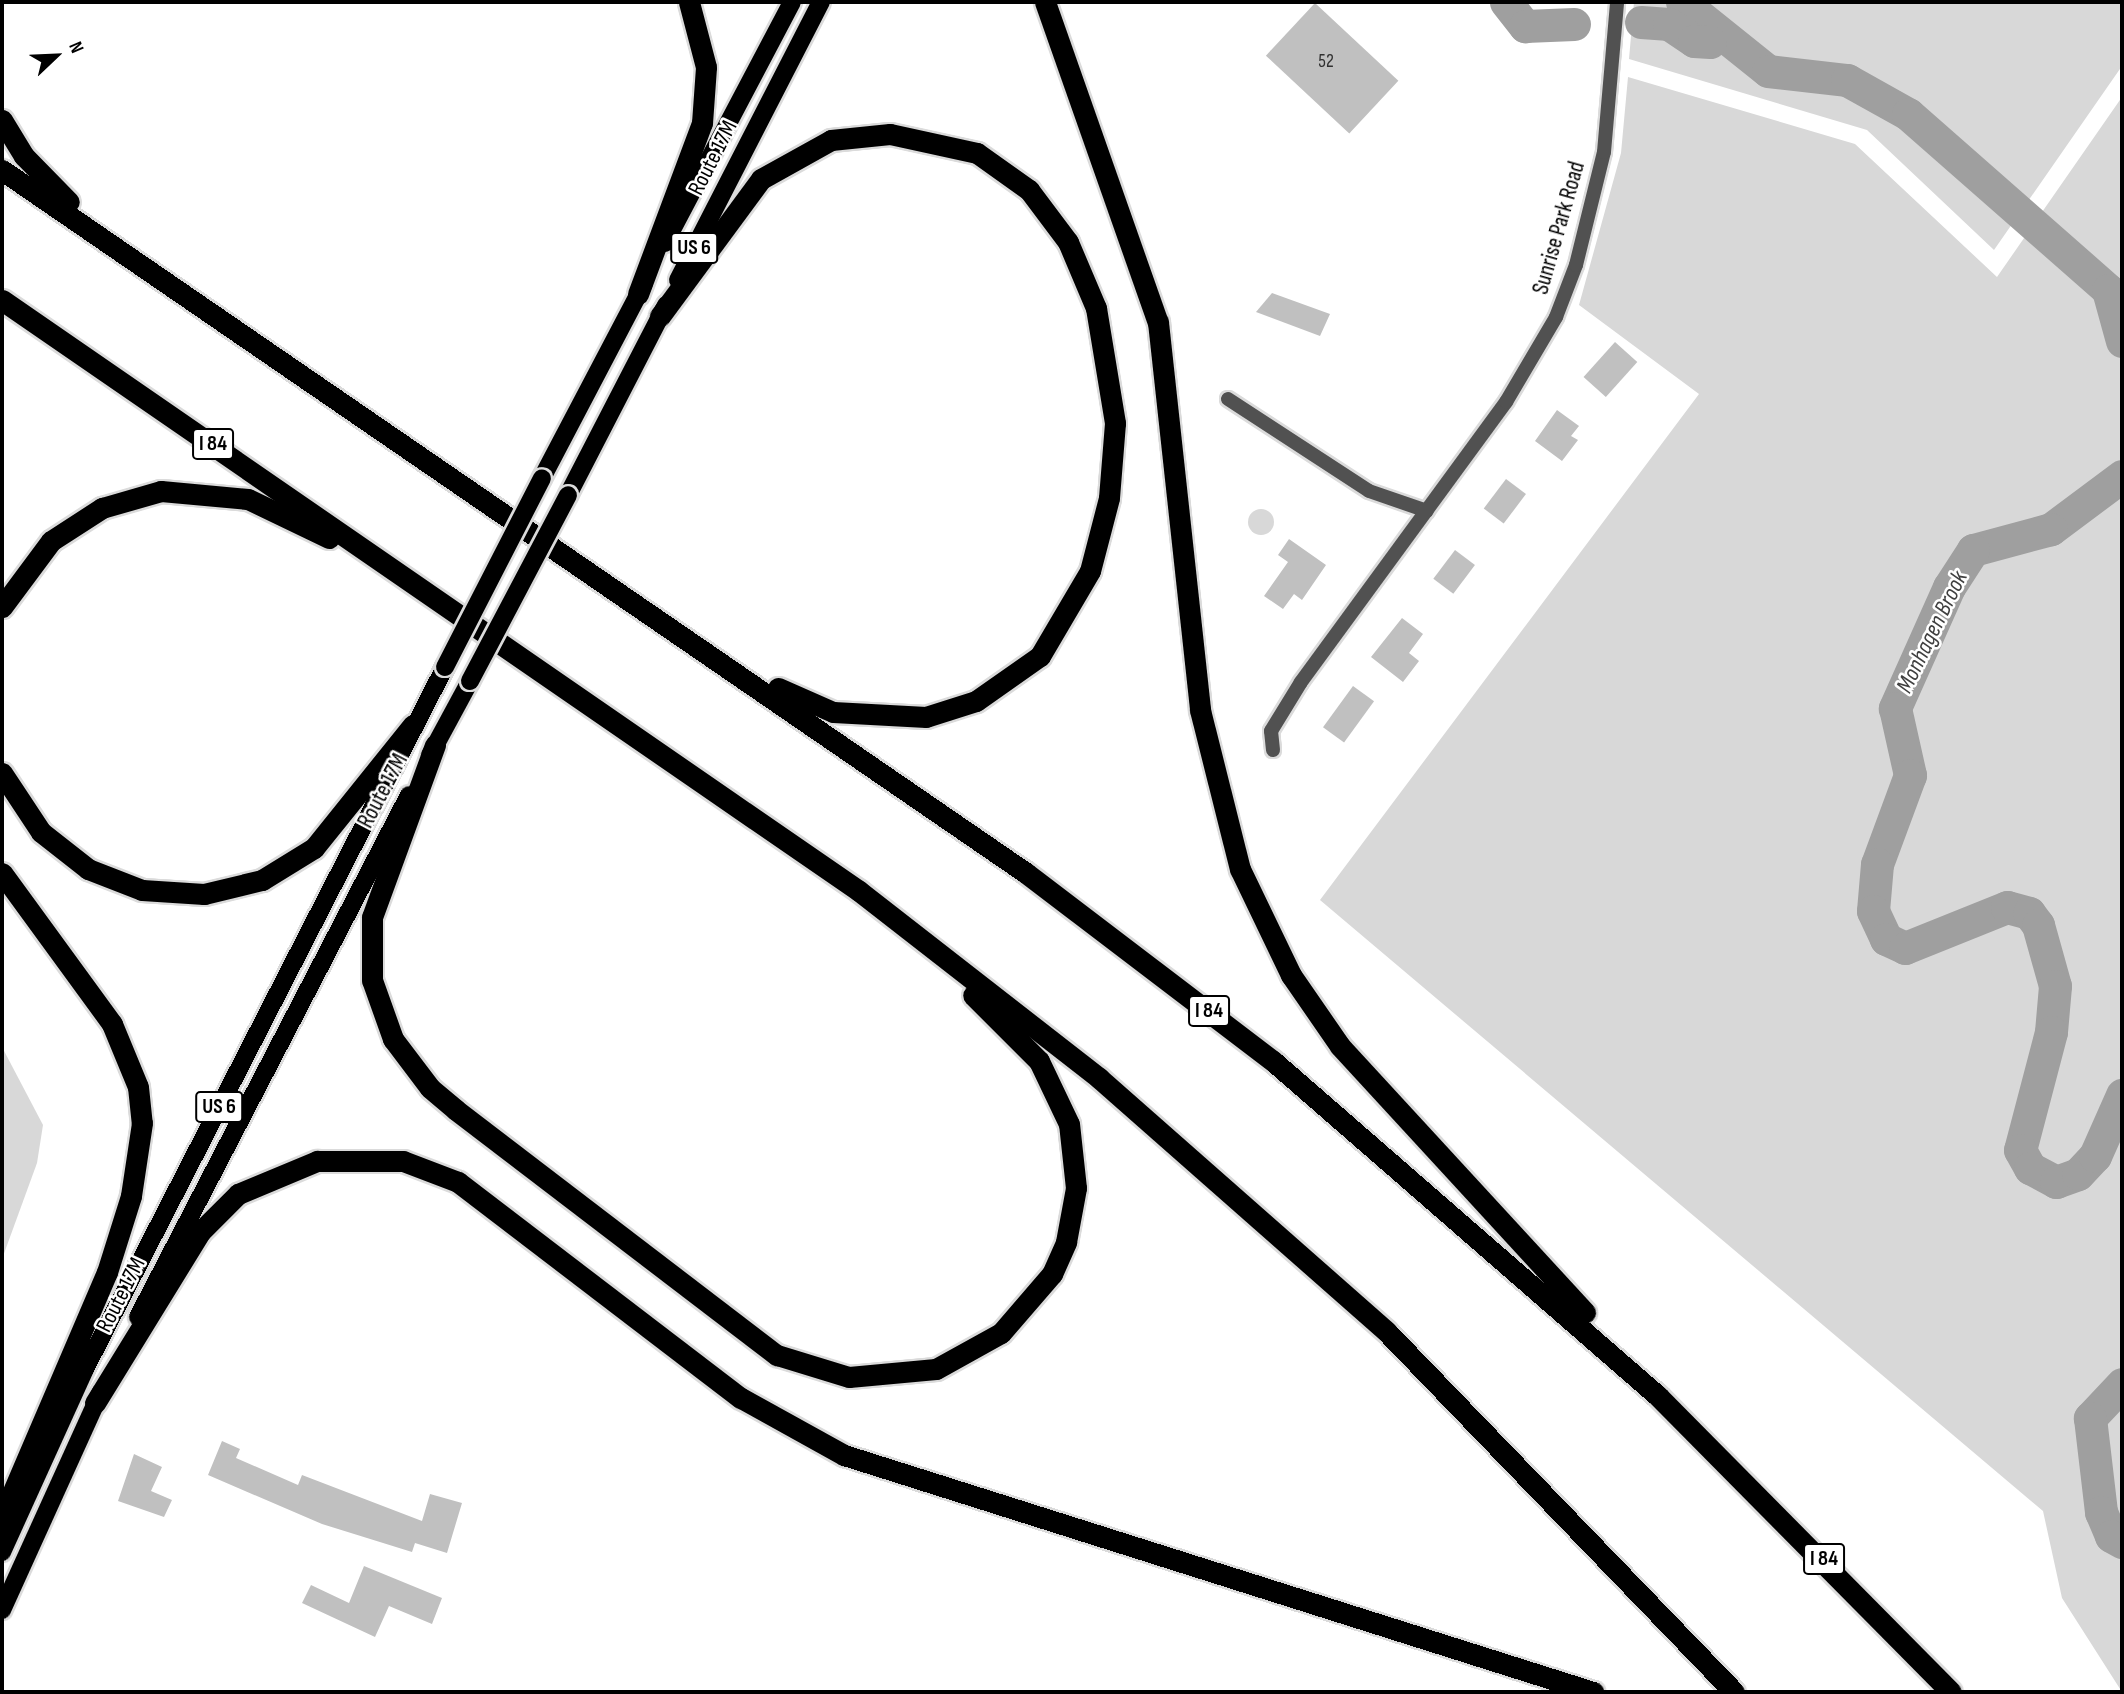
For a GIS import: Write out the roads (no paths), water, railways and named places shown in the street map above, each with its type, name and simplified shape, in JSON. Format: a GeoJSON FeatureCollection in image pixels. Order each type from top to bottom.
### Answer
{"type":"FeatureCollection","features":[{"type":"Feature","properties":{"kind":"highway"},"geometry":{"type":"LineString","coordinates":[[638,294],[702,123],[706,67],[689,2]]}},
{"type":"Feature","properties":{"kind":"highway"},"geometry":{"type":"LineString","coordinates":[[1045,2],[1158,323],[1207,752],[1227,832],[1258,911],[1315,1013],[1360,1072],[1693,1430]]}},
{"type":"Feature","properties":{"kind":"highway"},"geometry":{"type":"LineString","coordinates":[[2,120],[46,182],[170,291]]}},
{"type":"Feature","properties":{"kind":"highway"},"geometry":{"type":"LineString","coordinates":[[660,316],[742,198],[780,164],[859,135],[937,140],[1003,169],[1036,198],[1068,242],[1106,347],[1115,423],[1101,536],[1075,604],[1040,656],[976,701],[901,720],[833,712],[686,640]]}},
{"type":"Feature","properties":{"kind":"highway","name":"I 84"},"geometry":{"type":"LineString","coordinates":[[2,170],[170,291],[1026,873],[1273,1061],[1538,1285],[1693,1430],[1951,1692]]}},
{"type":"Feature","properties":{"kind":"highway","name":"I 84"},"geometry":{"type":"LineString","coordinates":[[2,300],[880,908],[1099,1078],[1386,1331],[1734,1692]]}},
{"type":"Feature","properties":{"kind":"highway"},"geometry":{"type":"LineString","coordinates":[[2,607],[30,562],[76,522],[132,497],[188,489],[218,491],[277,511],[423,589]]}},
{"type":"Feature","properties":{"kind":"highway"},"geometry":{"type":"LineString","coordinates":[[2,773],[41,832],[88,869],[142,890],[204,894],[262,880],[314,848],[413,725]]}},
{"type":"Feature","properties":{"kind":"highway"},"geometry":{"type":"LineString","coordinates":[[435,745],[379,885],[371,928],[379,1009],[409,1065],[456,1110],[752,1339],[812,1368],[866,1378],[946,1365],[1012,1324],[1052,1274],[1066,1242],[1076,1188],[1069,1125],[1039,1062],[880,908]]}},
{"type":"Feature","properties":{"kind":"highway"},"geometry":{"type":"LineString","coordinates":[[2,873],[112,1024],[138,1087],[142,1123],[131,1196],[107,1272],[2,1517]]}},
{"type":"Feature","properties":{"kind":"highway"},"geometry":{"type":"LineString","coordinates":[[95,1403],[200,1232],[238,1194],[317,1161],[403,1161],[458,1182],[741,1398],[844,1455],[1593,1692]]}},
{"type":"Feature","properties":{"kind":"main road","name":"Route 17M"},"geometry":{"type":"LineString","coordinates":[[2,1552],[85,1369],[413,725],[792,2]]}},
{"type":"Feature","properties":{"kind":"main road","name":"Route 17M"},"geometry":{"type":"LineString","coordinates":[[2,1610],[95,1403],[435,745],[568,495],[821,2]]}},
{"type":"Feature","properties":{"kind":"street","name":"Sunrise Park Road"},"geometry":{"type":"LineString","coordinates":[[1273,750],[1271,731],[1301,682],[1427,511],[1535,356],[1576,265],[1604,152],[1617,2]]}},
{"type":"Feature","properties":{"kind":"street"},"geometry":{"type":"LineString","coordinates":[[1228,399],[1369,491],[1427,511]]}},
{"type":"Feature","properties":{"kind":"waterway"},"geometry":{"type":"LineString","coordinates":[[1506,2],[1525,26],[1574,24]]}},
{"type":"Feature","properties":{"kind":"waterway","name":"Monhagen Brook"},"geometry":{"type":"LineString","coordinates":[[1682,2],[1768,71],[1847,80],[1908,114],[2108,290],[2122,341]]}},
{"type":"Feature","properties":{"kind":"waterway"},"geometry":{"type":"LineString","coordinates":[[1641,22],[1669,24],[1694,41],[1710,42]]}},
{"type":"Feature","properties":{"kind":"waterway","name":"Monhagen Brook"},"geometry":{"type":"LineString","coordinates":[[2122,476],[2051,529],[1973,550],[1949,587],[1895,708],[1910,775],[1877,864],[1873,911],[1886,939],[1905,948],[2007,907],[2029,913],[2038,925],[2055,986],[2051,1032],[2020,1150],[2030,1168],[2056,1182],[2078,1174],[2095,1156],[2122,1095]]}},
{"type":"Feature","properties":{"kind":"waterway","name":"Monhagen Brook"},"geometry":{"type":"LineString","coordinates":[[2122,1384],[2090,1418],[2101,1512],[2111,1536],[2122,1542]]}}]}
